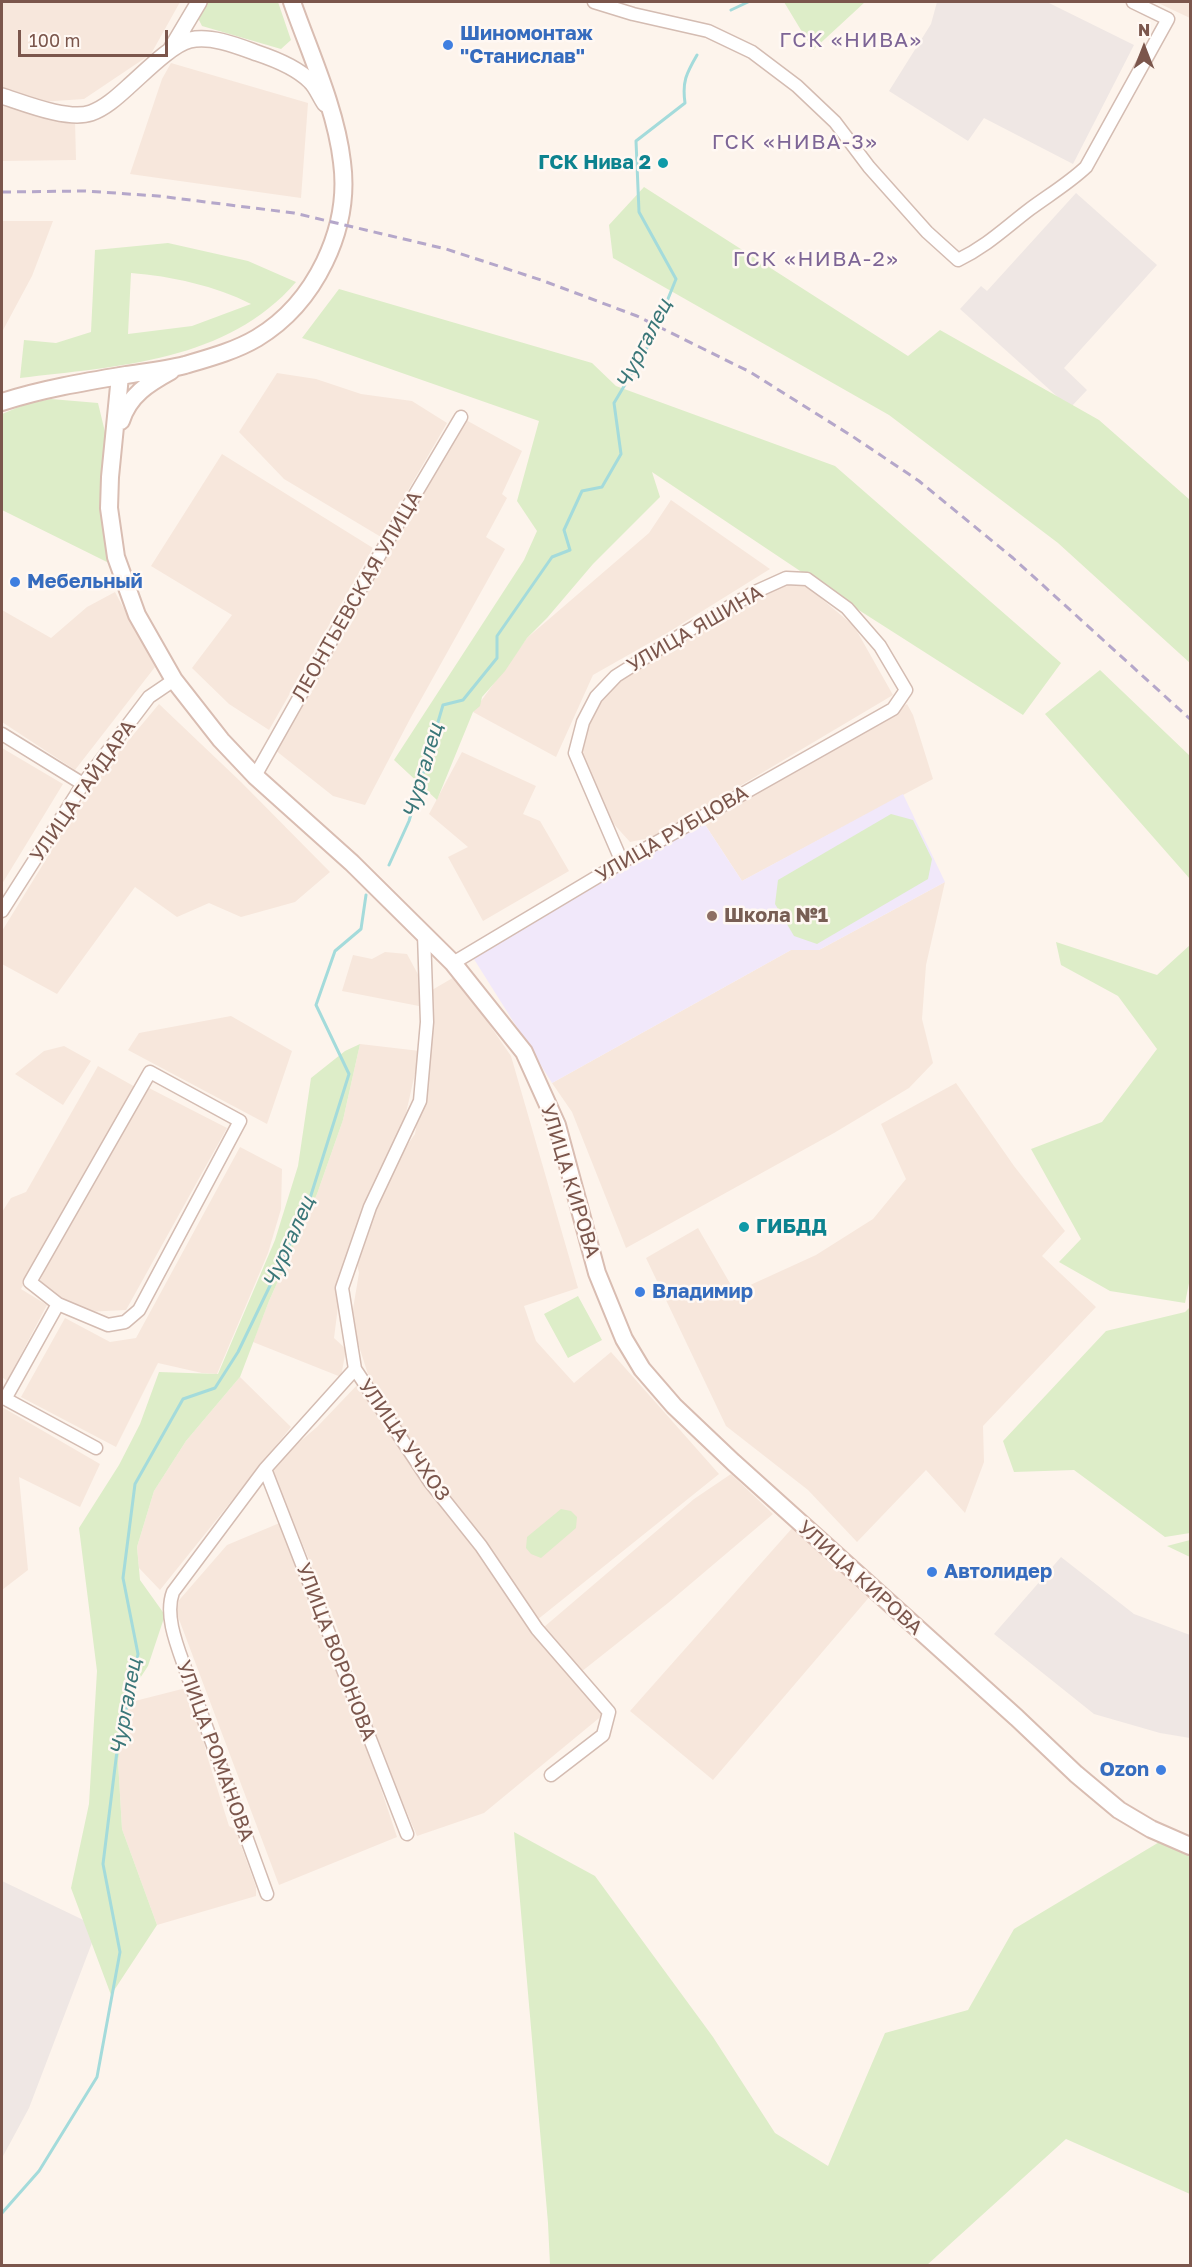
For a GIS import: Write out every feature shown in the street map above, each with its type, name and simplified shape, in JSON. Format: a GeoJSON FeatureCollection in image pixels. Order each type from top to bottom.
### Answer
{"type":"FeatureCollection","features":[{"type":"Feature","properties":{"kind":"main road"},"geometry":{"type":"LineString","coordinates":[[2,402],[85,382],[183,366],[237,348],[258,337],[291,312],[315,280],[333,242],[342,205],[343,164],[332,117],[292,2]]}},
{"type":"Feature","properties":{"kind":"main road"},"geometry":{"type":"LineString","coordinates":[[114,442],[129,402],[140,390],[183,366]]}},
{"type":"Feature","properties":{"kind":"main road","name":"УЛИЦА КИРОВА"},"geometry":{"type":"LineString","coordinates":[[120,376],[109,507],[116,557],[136,615],[174,680],[221,740],[255,776],[352,863],[453,963],[524,1052],[557,1125],[597,1273],[624,1339],[642,1369],[674,1406],[732,1462],[1017,1718],[1076,1774],[1119,1810],[1151,1829],[1191,1846]]}},
{"type":"Feature","properties":{"kind":"main road"},"geometry":{"type":"LineString","coordinates":[[85,382],[98,385],[107,391],[114,400],[117,412]]}},
{"type":"Feature","properties":{"kind":"street"},"geometry":{"type":"LineString","coordinates":[[169,52],[199,2]]}},
{"type":"Feature","properties":{"kind":"street"},"geometry":{"type":"LineString","coordinates":[[594,2],[633,14],[708,31],[752,52],[797,86],[835,122],[869,167],[958,260],[981,249],[1031,208],[1068,184],[1086,167],[1168,19],[1132,2]]}},
{"type":"Feature","properties":{"kind":"street"},"geometry":{"type":"LineString","coordinates":[[2,96],[72,115],[90,114],[110,103],[169,52],[190,40],[211,40],[236,45],[293,68],[311,81],[332,117]]}},
{"type":"Feature","properties":{"kind":"street","name":"ЛЕОНТЬЕВСКАЯ УЛИЦА"},"geometry":{"type":"LineString","coordinates":[[255,776],[384,547],[461,417]]}},
{"type":"Feature","properties":{"kind":"street","name":"УЛИЦА ЯШИНА"},"geometry":{"type":"LineString","coordinates":[[622,862],[575,753],[596,697],[615,676],[755,592],[786,578],[807,579],[848,608],[880,646],[906,690],[893,709]]}},
{"type":"Feature","properties":{"kind":"street","name":"УЛИЦА ГАЙДАРА"},"geometry":{"type":"LineString","coordinates":[[2,911],[83,784],[149,697],[174,680]]}},
{"type":"Feature","properties":{"kind":"street","name":"УЛИЦА РУБЦОВА"},"geometry":{"type":"LineString","coordinates":[[453,963],[622,862],[893,709]]}},
{"type":"Feature","properties":{"kind":"street"},"geometry":{"type":"LineString","coordinates":[[2,734],[83,784]]}},
{"type":"Feature","properties":{"kind":"street","name":"УЛИЦА УЧХОЗ"},"geometry":{"type":"LineString","coordinates":[[424,934],[427,1022],[420,1101],[370,1207],[342,1288],[355,1369],[430,1482],[481,1546],[537,1629],[609,1712],[603,1735],[551,1775]]}},
{"type":"Feature","properties":{"kind":"street"},"geometry":{"type":"LineString","coordinates":[[150,1072],[240,1121],[139,1310],[125,1322],[108,1325],[58,1304],[30,1282],[150,1072]]}},
{"type":"Feature","properties":{"kind":"street"},"geometry":{"type":"LineString","coordinates":[[58,1304],[4,1398],[96,1448]]}},
{"type":"Feature","properties":{"kind":"street"},"geometry":{"type":"LineString","coordinates":[[265,1469],[355,1369]]}},
{"type":"Feature","properties":{"kind":"street","name":"УЛИЦА РОМАНОВА"},"geometry":{"type":"LineString","coordinates":[[265,1469],[173,1592],[169,1606],[175,1639],[267,1894]]}},
{"type":"Feature","properties":{"kind":"street","name":"УЛИЦА ВОРОНОВА"},"geometry":{"type":"LineString","coordinates":[[265,1469],[407,1834]]}},
{"type":"Feature","properties":{"kind":"shaded area"},"geometry":{"type":"Polygon","coordinates":[[[2,2],[180,2],[151,54],[84,99],[40,102],[2,88],[2,2]]]}},
{"type":"Feature","properties":{"kind":"shaded area"},"geometry":{"type":"Polygon","coordinates":[[[937,2],[1047,2],[1134,45],[1073,164],[984,118],[968,141],[889,91],[931,24],[937,2]]]}},
{"type":"Feature","properties":{"kind":"shaded area"},"geometry":{"type":"Polygon","coordinates":[[[1156,2],[1190,2],[1190,18],[1156,2]]]}},
{"type":"Feature","properties":{"kind":"shaded area"},"geometry":{"type":"Polygon","coordinates":[[[171,63],[308,103],[301,198],[130,174],[162,79],[171,63]]]}},
{"type":"Feature","properties":{"kind":"shaded area"},"geometry":{"type":"Polygon","coordinates":[[[2,101],[75,120],[76,160],[2,161],[2,101]]]}},
{"type":"Feature","properties":{"kind":"shaded area"},"geometry":{"type":"Polygon","coordinates":[[[1076,193],[1157,265],[1064,368],[1087,390],[1070,408],[960,309],[981,286],[987,291],[1076,193]]]}},
{"type":"Feature","properties":{"kind":"shaded area"},"geometry":{"type":"Polygon","coordinates":[[[2,221],[53,221],[32,276],[2,332],[2,221]]]}},
{"type":"Feature","properties":{"kind":"shaded area"},"geometry":{"type":"Polygon","coordinates":[[[277,373],[316,379],[361,394],[412,401],[447,423],[381,537],[284,479],[239,432],[277,373]]]}},
{"type":"Feature","properties":{"kind":"shaded area"},"geometry":{"type":"Polygon","coordinates":[[[466,420],[522,451],[502,494],[507,498],[486,537],[505,549],[365,805],[333,796],[275,750],[466,420]]]}},
{"type":"Feature","properties":{"kind":"shaded area"},"geometry":{"type":"Polygon","coordinates":[[[222,454],[373,548],[269,730],[229,704],[192,668],[232,615],[151,566],[222,454]]]}},
{"type":"Feature","properties":{"kind":"shaded area"},"geometry":{"type":"Polygon","coordinates":[[[671,500],[770,569],[667,633],[593,675],[556,757],[473,712],[527,638],[649,533],[671,500]]]}},
{"type":"Feature","properties":{"kind":"shaded area"},"geometry":{"type":"Polygon","coordinates":[[[798,579],[854,626],[893,695],[654,837],[630,842],[612,822],[588,776],[577,742],[596,700],[614,683],[725,610],[730,614],[751,600],[798,579]]]}},
{"type":"Feature","properties":{"kind":"shaded area"},"geometry":{"type":"Polygon","coordinates":[[[115,592],[155,667],[75,770],[2,722],[2,610],[51,638],[87,607],[115,592]]]}},
{"type":"Feature","properties":{"kind":"shaded area"},"geometry":{"type":"Polygon","coordinates":[[[159,704],[241,782],[330,872],[295,902],[241,917],[209,903],[177,917],[135,887],[57,994],[2,964],[2,931],[74,814],[113,759],[159,704]]]}},
{"type":"Feature","properties":{"kind":"shaded area"},"geometry":{"type":"Polygon","coordinates":[[[907,704],[913,715],[933,779],[742,881],[704,823],[907,704]]]}},
{"type":"Feature","properties":{"kind":"shaded area"},"geometry":{"type":"Polygon","coordinates":[[[2,748],[63,784],[2,884],[2,748]]]}},
{"type":"Feature","properties":{"kind":"shaded area"},"geometry":{"type":"Polygon","coordinates":[[[462,752],[536,786],[523,814],[540,821],[569,871],[483,921],[448,857],[468,847],[429,814],[462,752]]]}},
{"type":"Feature","properties":{"kind":"shaded area","name":"Школа №1"},"geometry":{"type":"Polygon","coordinates":[[[903,794],[945,882],[819,950],[791,950],[552,1083],[472,956],[704,823],[742,881],[903,794]]]}},
{"type":"Feature","properties":{"kind":"shaded area"},"geometry":{"type":"Polygon","coordinates":[[[945,882],[926,965],[922,1019],[933,1063],[909,1088],[834,1133],[626,1248],[572,1112],[552,1083],[791,950],[819,950],[945,882]]]}},
{"type":"Feature","properties":{"kind":"shaded area"},"geometry":{"type":"Polygon","coordinates":[[[385,952],[407,954],[421,980],[424,1007],[342,991],[353,955],[372,959],[385,952]]]}},
{"type":"Feature","properties":{"kind":"shaded area"},"geometry":{"type":"Polygon","coordinates":[[[456,976],[511,1056],[578,1288],[524,1306],[536,1341],[574,1383],[611,1352],[719,1474],[537,1620],[481,1546],[372,1387],[351,1321],[359,1273],[356,1260],[370,1215],[396,1161],[415,1134],[428,1056],[432,990],[456,976]]]}},
{"type":"Feature","properties":{"kind":"shaded area"},"geometry":{"type":"Polygon","coordinates":[[[231,1016],[292,1051],[267,1124],[128,1050],[139,1033],[231,1016]]]}},
{"type":"Feature","properties":{"kind":"shaded area"},"geometry":{"type":"Polygon","coordinates":[[[360,1044],[420,1051],[402,1131],[341,1283],[334,1338],[346,1349],[341,1377],[253,1342],[317,1194],[343,1120],[360,1044]]]}},
{"type":"Feature","properties":{"kind":"shaded area"},"geometry":{"type":"Polygon","coordinates":[[[64,1046],[91,1061],[63,1105],[15,1074],[44,1051],[64,1046]]]}},
{"type":"Feature","properties":{"kind":"shaded area"},"geometry":{"type":"Polygon","coordinates":[[[98,1066],[137,1088],[21,1289],[47,1305],[7,1381],[2,1377],[2,1212],[11,1198],[26,1192],[98,1066]]]}},
{"type":"Feature","properties":{"kind":"shaded area"},"geometry":{"type":"Polygon","coordinates":[[[956,1083],[1014,1166],[1065,1231],[1042,1256],[1096,1307],[983,1426],[984,1462],[965,1513],[926,1470],[857,1542],[808,1490],[726,1426],[646,1258],[698,1228],[735,1292],[816,1255],[873,1219],[906,1179],[881,1124],[956,1083]]]}},
{"type":"Feature","properties":{"kind":"shaded area"},"geometry":{"type":"Polygon","coordinates":[[[147,1087],[227,1128],[126,1310],[85,1312],[39,1283],[55,1246],[147,1087]]]}},
{"type":"Feature","properties":{"kind":"shaded area"},"geometry":{"type":"Polygon","coordinates":[[[240,1147],[282,1169],[281,1209],[268,1253],[217,1374],[158,1363],[116,1447],[21,1397],[65,1318],[110,1342],[136,1338],[240,1147]]]}},
{"type":"Feature","properties":{"kind":"shaded area"},"geometry":{"type":"Polygon","coordinates":[[[240,1377],[291,1427],[160,1590],[139,1568],[137,1547],[154,1491],[186,1441],[240,1377]]]}},
{"type":"Feature","properties":{"kind":"shaded area"},"geometry":{"type":"Polygon","coordinates":[[[359,1383],[604,1714],[484,1813],[417,1836],[390,1773],[334,1619],[270,1467],[317,1427],[359,1383]]]}},
{"type":"Feature","properties":{"kind":"shaded area"},"geometry":{"type":"Polygon","coordinates":[[[2,1407],[100,1464],[80,1507],[19,1477],[28,1570],[2,1590],[2,1407]]]}},
{"type":"Feature","properties":{"kind":"shaded area"},"geometry":{"type":"Polygon","coordinates":[[[731,1474],[773,1514],[668,1603],[581,1672],[544,1627],[694,1499],[731,1474]]]}},
{"type":"Feature","properties":{"kind":"shaded area"},"geometry":{"type":"Polygon","coordinates":[[[282,1522],[367,1747],[397,1837],[279,1885],[174,1606],[227,1545],[282,1522]]]}},
{"type":"Feature","properties":{"kind":"shaded area"},"geometry":{"type":"Polygon","coordinates":[[[794,1526],[871,1595],[713,1780],[630,1711],[794,1526]]]}},
{"type":"Feature","properties":{"kind":"shaded area"},"geometry":{"type":"Polygon","coordinates":[[[1061,1557],[1134,1614],[1190,1635],[1190,1738],[1160,1733],[1094,1714],[994,1634],[1061,1557]]]}},
{"type":"Feature","properties":{"kind":"shaded area"},"geometry":{"type":"Polygon","coordinates":[[[190,1687],[208,1759],[229,1826],[235,1829],[256,1887],[256,1896],[157,1925],[122,1829],[118,1761],[127,1703],[190,1687]]]}},
{"type":"Feature","properties":{"kind":"shaded area"},"geometry":{"type":"Polygon","coordinates":[[[2,1881],[98,1927],[29,2108],[2,2158],[2,1881]]]}},
{"type":"Feature","properties":{"kind":"green space"},"geometry":{"type":"Polygon","coordinates":[[[204,2],[278,2],[291,40],[281,49],[202,26],[197,16],[204,2]]]}},
{"type":"Feature","properties":{"kind":"green space"},"geometry":{"type":"Polygon","coordinates":[[[784,2],[865,2],[813,50],[784,2]]]}},
{"type":"Feature","properties":{"kind":"green space"},"geometry":{"type":"Polygon","coordinates":[[[644,187],[908,356],[940,330],[1099,420],[1190,500],[1190,663],[1058,543],[889,415],[613,258],[609,225],[644,187]]]}},
{"type":"Feature","properties":{"kind":"green space"},"geometry":{"type":"Polygon","coordinates":[[[168,243],[248,261],[296,282],[268,309],[238,329],[204,344],[169,356],[132,363],[20,378],[24,340],[56,343],[91,332],[95,250],[168,243]],[[131,273],[128,334],[192,326],[251,304],[208,287],[131,273]]]}},
{"type":"Feature","properties":{"kind":"green space"},"geometry":{"type":"Polygon","coordinates":[[[339,289],[592,363],[616,386],[835,466],[1061,663],[1023,715],[854,607],[652,472],[660,497],[593,564],[527,638],[505,671],[482,697],[480,706],[473,712],[437,800],[394,760],[524,560],[537,531],[517,501],[539,421],[302,338],[339,289]]]}},
{"type":"Feature","properties":{"kind":"green space"},"geometry":{"type":"Polygon","coordinates":[[[51,399],[98,403],[105,432],[101,520],[111,564],[2,510],[2,414],[26,404],[51,399]]]}},
{"type":"Feature","properties":{"kind":"green space"},"geometry":{"type":"Polygon","coordinates":[[[1100,670],[1190,756],[1190,879],[1045,714],[1100,670]]]}},
{"type":"Feature","properties":{"kind":"green space"},"geometry":{"type":"Polygon","coordinates":[[[891,814],[913,820],[932,859],[928,879],[817,944],[794,936],[775,904],[778,880],[891,814]]]}},
{"type":"Feature","properties":{"kind":"green space"},"geometry":{"type":"Polygon","coordinates":[[[1056,942],[1157,975],[1190,945],[1190,1278],[1185,1303],[1110,1291],[1059,1262],[1081,1239],[1031,1149],[1102,1122],[1157,1049],[1118,996],[1061,965],[1056,942]]]}},
{"type":"Feature","properties":{"kind":"green space"},"geometry":{"type":"Polygon","coordinates":[[[360,1044],[343,1120],[317,1194],[269,1301],[240,1377],[186,1441],[154,1491],[137,1547],[140,1580],[165,1615],[148,1666],[129,1695],[118,1761],[122,1829],[157,1925],[111,1995],[71,1888],[89,1804],[97,1671],[79,1528],[119,1465],[140,1424],[159,1372],[218,1374],[275,1240],[298,1166],[311,1078],[345,1051],[360,1044]]]}},
{"type":"Feature","properties":{"kind":"green space"},"geometry":{"type":"Polygon","coordinates":[[[578,1296],[602,1340],[568,1358],[544,1314],[578,1296]]]}},
{"type":"Feature","properties":{"kind":"green space"},"geometry":{"type":"Polygon","coordinates":[[[1190,1307],[1190,1533],[1165,1537],[1074,1470],[1014,1472],[1003,1441],[1106,1331],[1185,1312],[1190,1307]]]}},
{"type":"Feature","properties":{"kind":"green space"},"geometry":{"type":"Polygon","coordinates":[[[561,1509],[571,1511],[577,1517],[576,1528],[541,1558],[531,1554],[526,1548],[527,1537],[561,1509]]]}},
{"type":"Feature","properties":{"kind":"green space"},"geometry":{"type":"Polygon","coordinates":[[[1190,1540],[1190,1557],[1167,1546],[1190,1540]]]}},
{"type":"Feature","properties":{"kind":"green space"},"geometry":{"type":"Polygon","coordinates":[[[514,1832],[595,1876],[713,2037],[775,2133],[828,2166],[885,2033],[968,2010],[1014,1929],[1161,1841],[1190,1856],[1190,2194],[1066,2139],[927,2265],[550,2265],[514,1832]]]}},
{"type":"Feature","properties":{"kind":"waterway","name":"Чургалец"},"geometry":{"type":"LineString","coordinates":[[731,10],[748,2]]}},
{"type":"Feature","properties":{"kind":"waterway","name":"Чургалец"},"geometry":{"type":"LineString","coordinates":[[389,865],[409,821],[443,705],[463,700],[497,658],[497,636],[552,557],[570,550],[564,530],[582,491],[602,487],[621,454],[614,403],[651,341],[676,279],[639,212],[636,141],[685,103],[686,78],[697,55]]}},
{"type":"Feature","properties":{"kind":"waterway","name":"Чургалец"},"geometry":{"type":"LineString","coordinates":[[2,2213],[39,2171],[97,2077],[120,1952],[103,1864],[117,1751],[138,1654],[123,1578],[135,1484],[183,1399],[215,1388],[238,1352],[306,1211],[349,1074],[316,1005],[335,951],[361,929],[366,895]]}},
{"type":"Feature","properties":{"kind":"railway"},"geometry":{"type":"LineString","coordinates":[[2,192],[85,191],[158,196],[294,213],[446,249],[541,280],[637,316],[750,372],[919,481],[1013,558],[1190,719]]}},
{"type":"Feature","properties":{"kind":"place","name":"Шиномонтаж \"Станислав\""},"geometry":{"type":"Point","coordinates":[448,45]}},
{"type":"Feature","properties":{"kind":"place","name":"ГСК Нива 2"},"geometry":{"type":"Point","coordinates":[663,163]}},
{"type":"Feature","properties":{"kind":"place","name":"Мебельный"},"geometry":{"type":"Point","coordinates":[15,582]}},
{"type":"Feature","properties":{"kind":"place","name":"Школа №1"},"geometry":{"type":"Point","coordinates":[712,916]}},
{"type":"Feature","properties":{"kind":"place","name":"ГИБДД"},"geometry":{"type":"Point","coordinates":[744,1227]}},
{"type":"Feature","properties":{"kind":"place","name":"Владимир"},"geometry":{"type":"Point","coordinates":[640,1292]}},
{"type":"Feature","properties":{"kind":"place","name":"Автолидер"},"geometry":{"type":"Point","coordinates":[932,1572]}},
{"type":"Feature","properties":{"kind":"place","name":"Ozon"},"geometry":{"type":"Point","coordinates":[1161,1770]}},
{"type":"Feature","properties":{"kind":"district","name":"ГСК «НИВА»"},"geometry":{"type":"Point","coordinates":[851,40]}},
{"type":"Feature","properties":{"kind":"district","name":"ГСК «НИВА-3»"},"geometry":{"type":"Point","coordinates":[795,142]}},
{"type":"Feature","properties":{"kind":"district","name":"ГСК «НИВА-2»"},"geometry":{"type":"Point","coordinates":[816,259]}}]}
